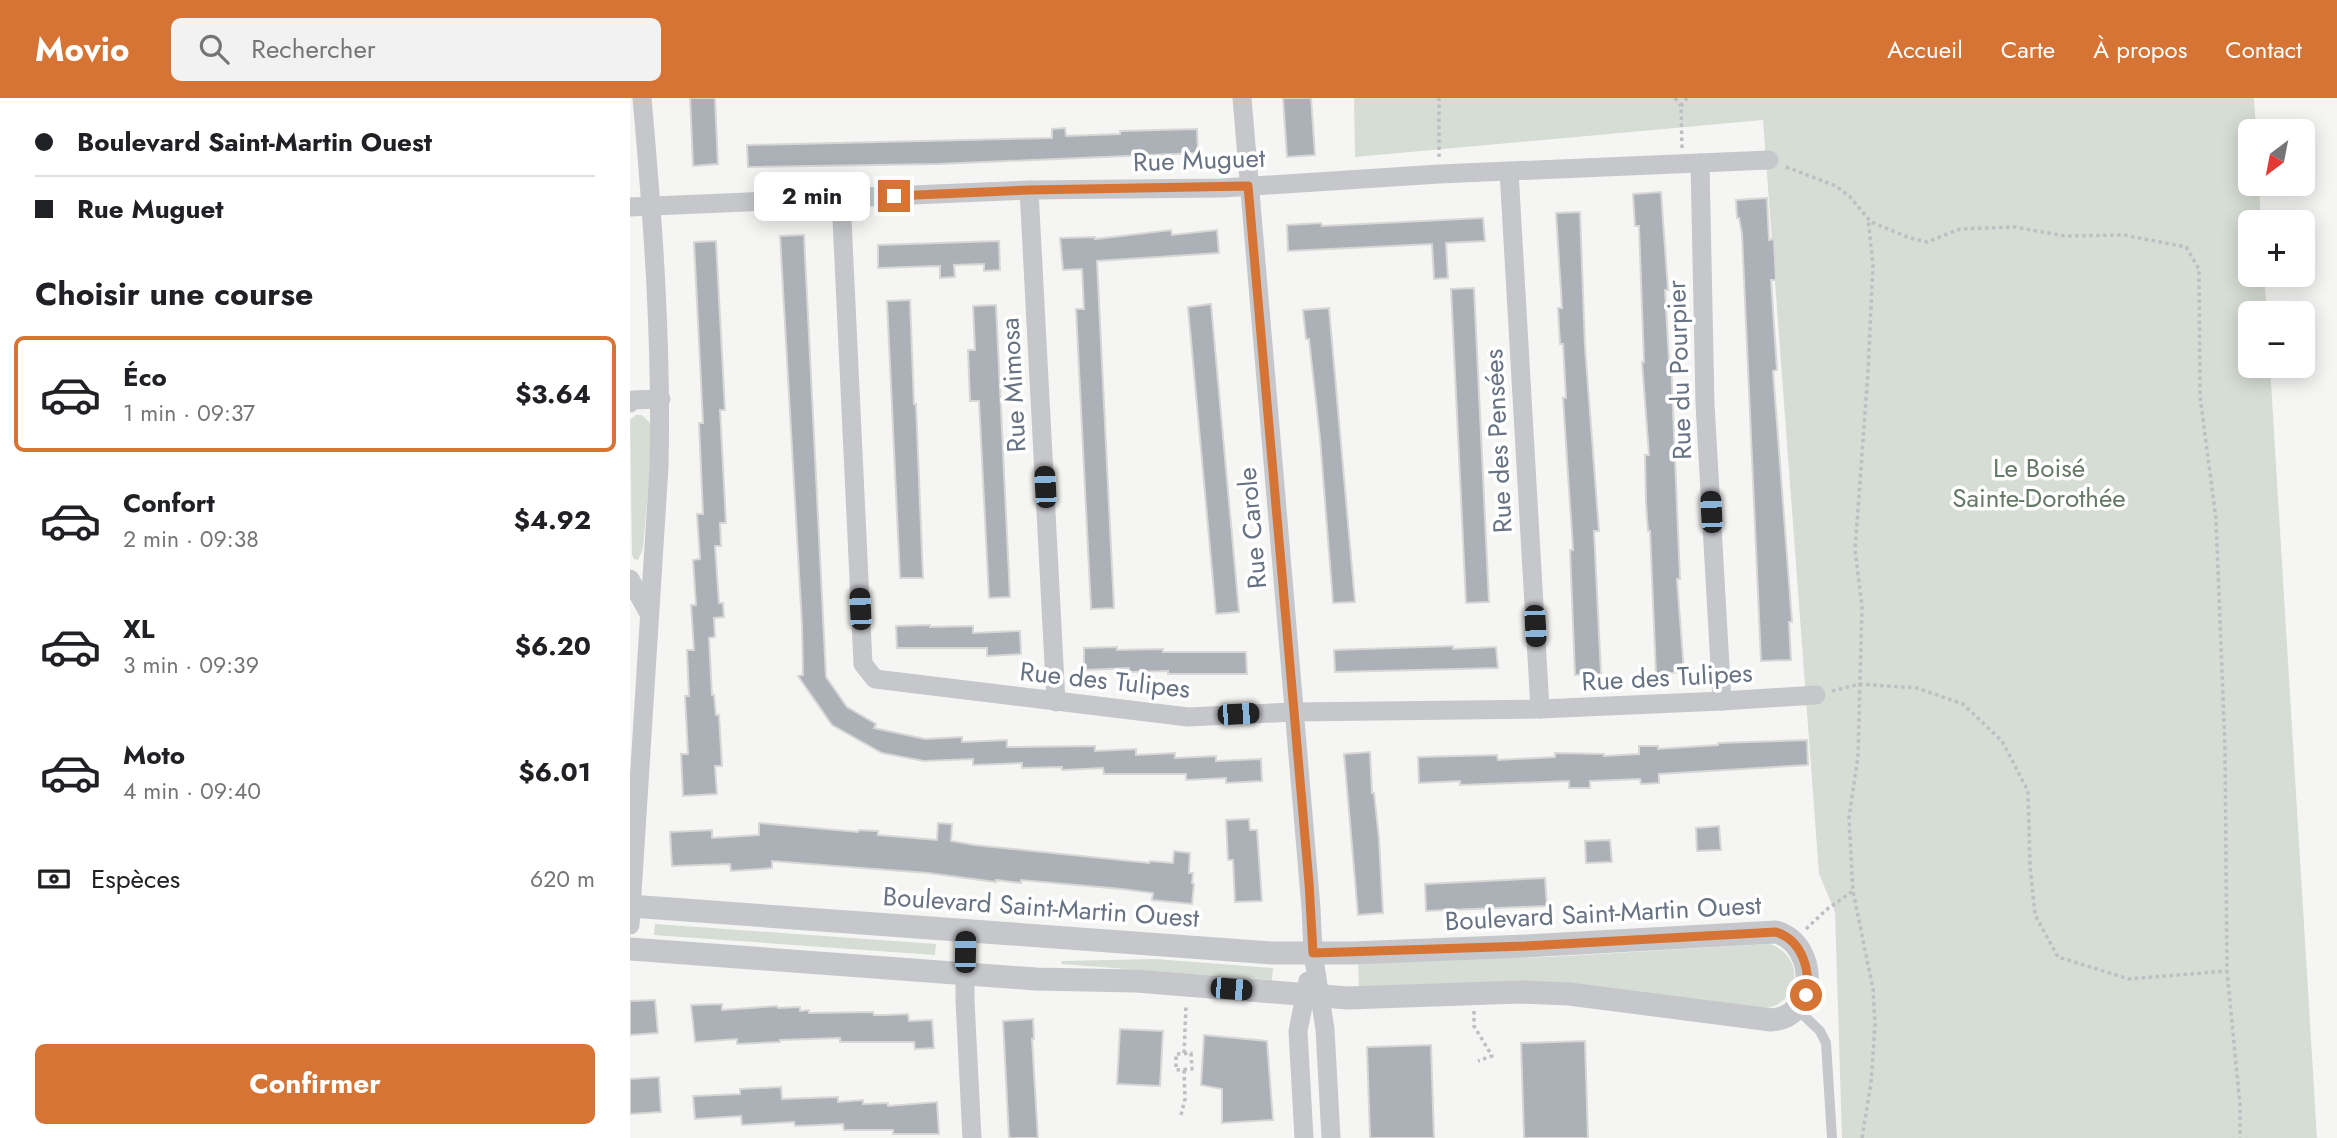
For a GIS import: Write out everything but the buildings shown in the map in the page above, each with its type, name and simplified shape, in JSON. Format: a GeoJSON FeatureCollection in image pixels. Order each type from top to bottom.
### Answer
{"type":"FeatureCollection","features":[{"type":"Feature","properties":{"kind":"street"},"geometry":{"type":"LineString","coordinates":[[630,925],[648,612],[660,467],[661,399],[651,206],[642,98]]}},
{"type":"Feature","properties":{"kind":"street","name":"Rue Carole"},"geometry":{"type":"LineString","coordinates":[[1242,98],[1313,953],[1312,995],[1298,1031],[1304,1138]]}},
{"type":"Feature","properties":{"kind":"street","name":"Rue Muguet"},"geometry":{"type":"LineString","coordinates":[[630,207],[1029,190],[1248,186],[1439,174],[1769,160]]}},
{"type":"Feature","properties":{"kind":"street","name":"Rue du Pourpier"},"geometry":{"type":"LineString","coordinates":[[1692,163],[1722,701]]}},
{"type":"Feature","properties":{"kind":"street","name":"Rue des Pensées"},"geometry":{"type":"LineString","coordinates":[[1509,171],[1540,709]]}},
{"type":"Feature","properties":{"kind":"street","name":"Rue Mimosa"},"geometry":{"type":"LineString","coordinates":[[1029,190],[1056,702]]}},
{"type":"Feature","properties":{"kind":"street","name":"Rue des Tulipes"},"geometry":{"type":"LineString","coordinates":[[841,198],[863,664],[875,679],[1188,717],[1294,712],[1540,709],[1816,695]]}},
{"type":"Feature","properties":{"kind":"street"},"geometry":{"type":"LineString","coordinates":[[630,402],[661,399]]}},
{"type":"Feature","properties":{"kind":"street"},"geometry":{"type":"LineString","coordinates":[[630,579],[648,612]]}},
{"type":"Feature","properties":{"kind":"street","name":"Boulevard Saint-Martin Ouest"},"geometry":{"type":"LineString","coordinates":[[630,906],[1266,953],[1538,946],[1780,933],[1793,942],[1803,957],[1808,975],[1806,995],[1797,1009]]}},
{"type":"Feature","properties":{"kind":"street"},"geometry":{"type":"LineString","coordinates":[[965,930],[972,1138]]}},
{"type":"Feature","properties":{"kind":"street"},"geometry":{"type":"LineString","coordinates":[[630,949],[1036,979],[1136,981],[1348,998],[1521,992],[1569,994],[1771,1020],[1784,1018],[1797,1009]]}},
{"type":"Feature","properties":{"kind":"street"},"geometry":{"type":"LineString","coordinates":[[1312,995],[1325,1030],[1331,1138]]}},
{"type":"Feature","properties":{"kind":"lane"},"geometry":{"type":"LineString","coordinates":[[1797,1009],[1819,1031],[1826,1043],[1832,1138]]}},
{"type":"Feature","properties":{"kind":"path"},"geometry":{"type":"LineString","coordinates":[[1439,98],[1439,174]]}},
{"type":"Feature","properties":{"kind":"path"},"geometry":{"type":"LineString","coordinates":[[1675,98],[1681,106],[1692,163]]}},
{"type":"Feature","properties":{"kind":"path"},"geometry":{"type":"LineString","coordinates":[[1681,106],[1687,98]]}},
{"type":"Feature","properties":{"kind":"path"},"geometry":{"type":"LineString","coordinates":[[1769,160],[1836,186],[1850,197],[1871,222],[1910,238],[1927,242],[1960,229],[2015,226],[2065,236],[2124,235],[2186,247],[2199,269],[2200,396],[2216,519],[2225,748],[2227,971],[2240,1105],[2240,1138]]}},
{"type":"Feature","properties":{"kind":"path"},"geometry":{"type":"LineString","coordinates":[[1862,1138],[1871,1083],[1875,1025],[1873,989],[1853,891],[1849,818],[1858,756],[1862,606],[1855,550],[1873,265],[1868,218]]}},
{"type":"Feature","properties":{"kind":"path"},"geometry":{"type":"LineString","coordinates":[[1816,695],[1860,684],[1917,688],[1963,705],[2002,741],[2028,791],[2030,866],[2035,915],[2058,957],[2129,979],[2227,971]]}},
{"type":"Feature","properties":{"kind":"path"},"geometry":{"type":"LineString","coordinates":[[1793,942],[1826,910],[1853,891]]}},
{"type":"Feature","properties":{"kind":"path"},"geometry":{"type":"LineString","coordinates":[[1184,1054],[1186,1006]]}},
{"type":"Feature","properties":{"kind":"path"},"geometry":{"type":"LineString","coordinates":[[1474,1011],[1474,1026],[1492,1056],[1478,1061]]}},
{"type":"Feature","properties":{"kind":"path"},"geometry":{"type":"LineString","coordinates":[[1191,1053],[1192,1069],[1176,1070],[1176,1054],[1184,1054],[1191,1053]]}},
{"type":"Feature","properties":{"kind":"path"},"geometry":{"type":"LineString","coordinates":[[1181,1115],[1185,1099],[1184,1070]]}},
{"type":"Feature","properties":{"kind":"green space","name":"Le Boisé Sainte-Dorothée"},"geometry":{"type":"Polygon","coordinates":[[[1354,98],[2254,98],[2255,119],[2238,119],[2238,196],[2260,196],[2260,210],[2238,210],[2238,287],[2265,287],[2266,301],[2238,301],[2238,378],[2271,378],[2317,1138],[1842,1138],[1835,912],[1819,874],[1763,120],[1355,157],[1354,98]]]}},
{"type":"Feature","properties":{"kind":"green space"},"geometry":{"type":"Polygon","coordinates":[[[636,415],[642,415],[651,424],[653,431],[643,549],[638,560],[632,555],[630,420],[636,415]]]}},
{"type":"Feature","properties":{"kind":"green space"},"geometry":{"type":"Polygon","coordinates":[[[655,924],[936,944],[935,955],[654,935],[655,924]]]}},
{"type":"Feature","properties":{"kind":"green space"},"geometry":{"type":"Polygon","coordinates":[[[1770,944],[1789,958],[1794,977],[1793,987],[1787,996],[1768,1008],[1359,988],[1358,962],[1548,957],[1770,944]]]}},
{"type":"Feature","properties":{"kind":"green space"},"geometry":{"type":"Polygon","coordinates":[[[1155,959],[1273,968],[1272,980],[1061,964],[1062,961],[1155,959]]]}},
{"type":"Feature","properties":{"kind":"route"},"geometry":{"type":"LineString","coordinates":[[894,196],[1029,190],[1248,186],[1313,953],[1598,943],[1776,932],[1785,935],[1800,951],[1807,969],[1806,995]]}}]}
